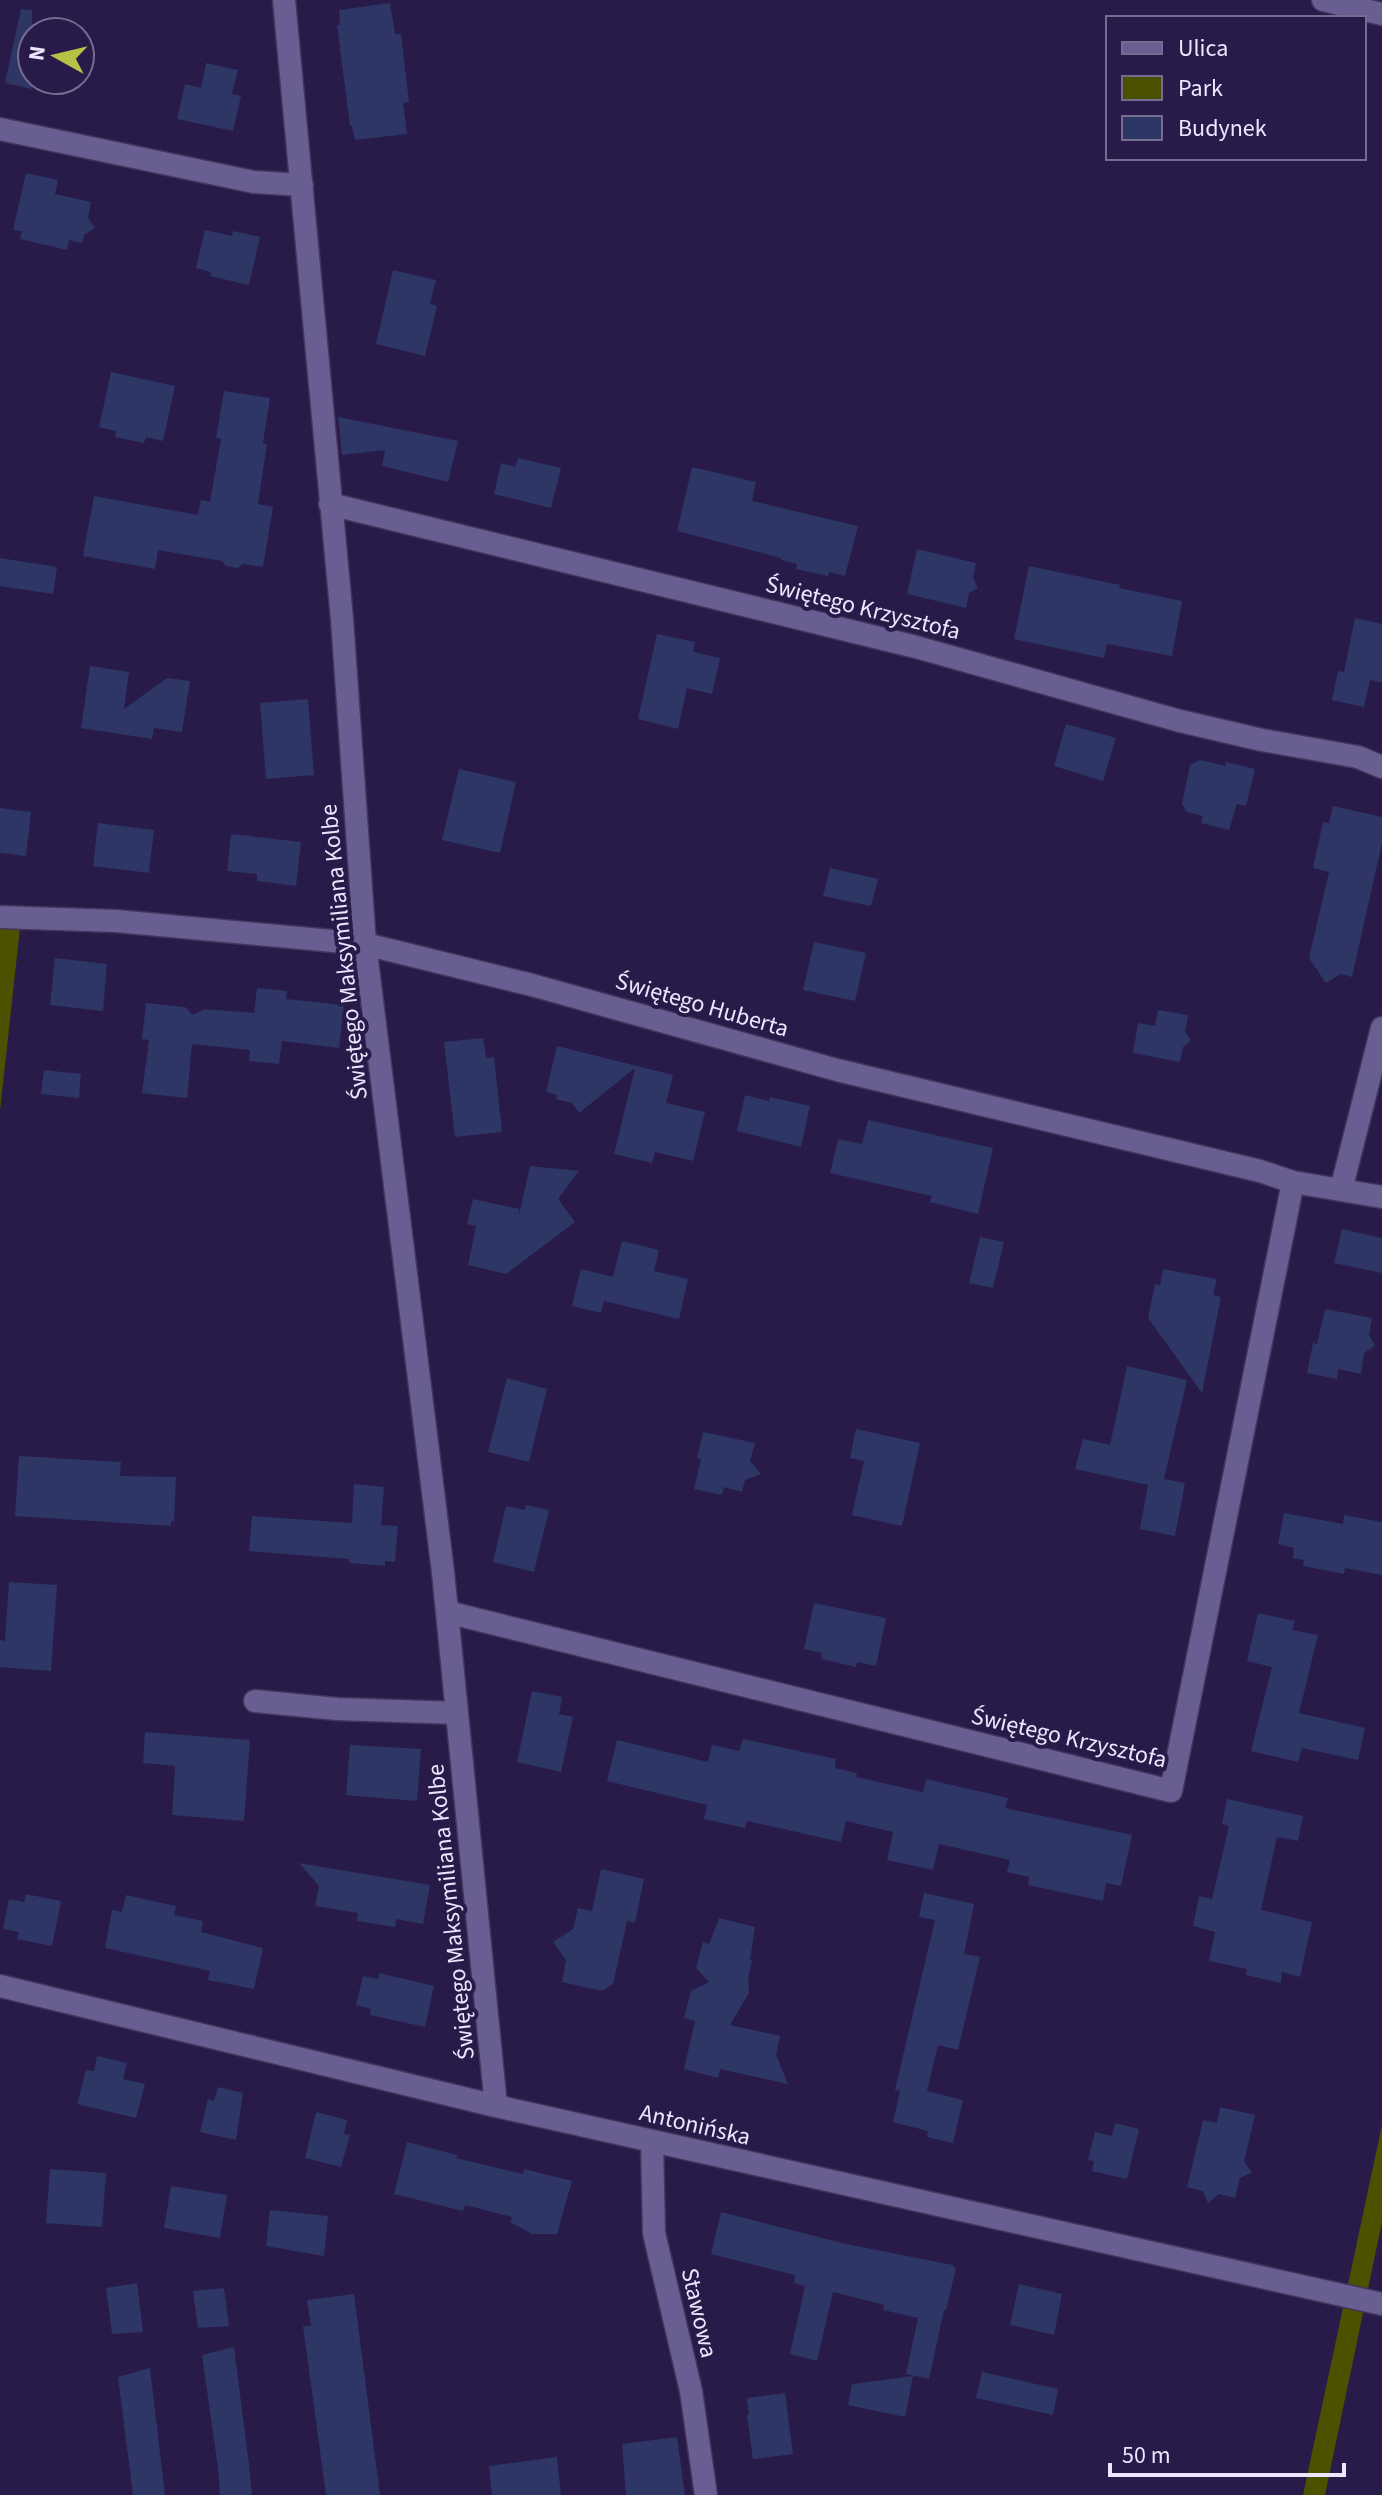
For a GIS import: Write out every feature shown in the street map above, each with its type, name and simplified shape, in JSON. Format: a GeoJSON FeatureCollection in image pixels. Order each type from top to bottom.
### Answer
{"type":"FeatureCollection","features":[{"type":"Feature","properties":{"kind":"street","name":"Świętego Maksymiliana Kolbe"},"geometry":{"type":"LineString","coordinates":[[284,0],[342,619],[365,944],[447,1612],[496,2106]]}},
{"type":"Feature","properties":{"kind":"street"},"geometry":{"type":"LineString","coordinates":[[1323,0],[1382,14]]}},
{"type":"Feature","properties":{"kind":"street"},"geometry":{"type":"LineString","coordinates":[[0,129],[254,182],[302,185]]}},
{"type":"Feature","properties":{"kind":"street","name":"Świętego Krzysztofa"},"geometry":{"type":"LineString","coordinates":[[330,504],[916,647],[1180,721],[1358,757],[1382,767]]}},
{"type":"Feature","properties":{"kind":"street","name":"Świętego Huberta"},"geometry":{"type":"LineString","coordinates":[[0,917],[116,921],[365,944],[532,985],[837,1070],[1260,1171],[1293,1182],[1382,1197]]}},
{"type":"Feature","properties":{"kind":"street"},"geometry":{"type":"LineString","coordinates":[[1341,1190],[1382,1028]]}},
{"type":"Feature","properties":{"kind":"street","name":"Świętego Krzysztofa"},"geometry":{"type":"LineString","coordinates":[[447,1612],[1171,1791],[1293,1182]]}},
{"type":"Feature","properties":{"kind":"street"},"geometry":{"type":"LineString","coordinates":[[255,1701],[337,1709],[457,1713]]}},
{"type":"Feature","properties":{"kind":"street","name":"Antonińska"},"geometry":{"type":"LineString","coordinates":[[0,1986],[652,2142],[1382,2304]]}},
{"type":"Feature","properties":{"kind":"street","name":"Stawowa"},"geometry":{"type":"LineString","coordinates":[[652,2142],[654,2233],[691,2391],[706,2495]]}},
{"type":"Feature","properties":{"kind":"green space"},"geometry":{"type":"Polygon","coordinates":[[[0,928],[20,928],[0,1111],[0,928]]]}},
{"type":"Feature","properties":{"kind":"green space"},"geometry":{"type":"Polygon","coordinates":[[[1382,2125],[1382,2222],[1325,2495],[1303,2495],[1382,2125]]]}},
{"type":"Feature","properties":{"kind":"building"},"geometry":{"type":"Polygon","coordinates":[[[390,3],[395,34],[401,34],[409,102],[403,103],[407,134],[355,140],[350,126],[337,25],[340,25],[339,10],[390,3]]]}},
{"type":"Feature","properties":{"kind":"building"},"geometry":{"type":"Polygon","coordinates":[[[21,9],[32,10],[32,16],[19,16],[21,9]]]}},
{"type":"Feature","properties":{"kind":"building"},"geometry":{"type":"Polygon","coordinates":[[[16,32],[16,85],[5,83],[16,32]]]}},
{"type":"Feature","properties":{"kind":"building"},"geometry":{"type":"Polygon","coordinates":[[[206,63],[238,70],[232,94],[241,96],[233,131],[177,119],[185,84],[201,88],[206,63]]]}},
{"type":"Feature","properties":{"kind":"building"},"geometry":{"type":"Polygon","coordinates":[[[26,173],[58,180],[55,194],[91,202],[88,218],[95,228],[84,235],[82,243],[69,240],[67,250],[20,239],[22,231],[13,230],[26,173]]]}},
{"type":"Feature","properties":{"kind":"building"},"geometry":{"type":"Polygon","coordinates":[[[205,230],[232,236],[233,231],[260,237],[249,285],[210,276],[211,272],[196,268],[205,230]]]}},
{"type":"Feature","properties":{"kind":"building"},"geometry":{"type":"Polygon","coordinates":[[[393,270],[436,280],[430,304],[437,306],[425,356],[376,344],[393,270]]]}},
{"type":"Feature","properties":{"kind":"building"},"geometry":{"type":"Polygon","coordinates":[[[111,372],[175,386],[163,441],[146,437],[144,443],[115,437],[116,431],[99,427],[111,372]]]}},
{"type":"Feature","properties":{"kind":"building"},"geometry":{"type":"Polygon","coordinates":[[[224,391],[270,398],[258,504],[273,507],[263,567],[243,564],[238,568],[226,566],[222,561],[158,550],[155,569],[83,556],[94,496],[198,515],[201,500],[210,502],[221,439],[216,438],[224,391]]]}},
{"type":"Feature","properties":{"kind":"building"},"geometry":{"type":"Polygon","coordinates":[[[338,417],[458,441],[448,482],[382,466],[385,450],[342,455],[338,417]]]}},
{"type":"Feature","properties":{"kind":"building"},"geometry":{"type":"Polygon","coordinates":[[[518,458],[561,468],[551,508],[494,494],[501,463],[515,467],[518,458]]]}},
{"type":"Feature","properties":{"kind":"building"},"geometry":{"type":"Polygon","coordinates":[[[692,467],[756,482],[752,501],[858,526],[845,576],[829,572],[828,576],[796,569],[797,564],[781,558],[677,531],[692,467]]]}},
{"type":"Feature","properties":{"kind":"building"},"geometry":{"type":"Polygon","coordinates":[[[917,549],[976,563],[973,578],[978,588],[969,593],[966,608],[907,594],[917,549]]]}},
{"type":"Feature","properties":{"kind":"building"},"geometry":{"type":"Polygon","coordinates":[[[0,558],[57,567],[53,594],[0,586],[0,558]]]}},
{"type":"Feature","properties":{"kind":"building"},"geometry":{"type":"Polygon","coordinates":[[[1029,566],[1182,601],[1172,656],[1107,644],[1104,658],[1014,639],[1029,566]]]}},
{"type":"Feature","properties":{"kind":"building"},"geometry":{"type":"Polygon","coordinates":[[[1355,618],[1382,624],[1382,682],[1370,680],[1364,707],[1332,700],[1338,671],[1344,672],[1355,618]]]}},
{"type":"Feature","properties":{"kind":"building"},"geometry":{"type":"Polygon","coordinates":[[[657,634],[695,642],[693,652],[720,658],[712,694],[687,688],[678,729],[638,719],[657,634]]]}},
{"type":"Feature","properties":{"kind":"building"},"geometry":{"type":"Polygon","coordinates":[[[90,666],[129,672],[124,709],[167,678],[190,681],[182,732],[154,728],[152,739],[81,728],[90,666]]]}},
{"type":"Feature","properties":{"kind":"building"},"geometry":{"type":"Polygon","coordinates":[[[308,699],[314,775],[266,779],[260,703],[308,699]]]}},
{"type":"Feature","properties":{"kind":"building"},"geometry":{"type":"Polygon","coordinates":[[[1066,724],[1116,738],[1103,781],[1054,766],[1066,724]]]}},
{"type":"Feature","properties":{"kind":"building"},"geometry":{"type":"Polygon","coordinates":[[[1200,760],[1255,769],[1246,806],[1237,804],[1229,830],[1201,823],[1203,816],[1187,812],[1182,804],[1190,765],[1200,760]]]}},
{"type":"Feature","properties":{"kind":"building"},"geometry":{"type":"Polygon","coordinates":[[[459,769],[516,782],[500,853],[442,840],[459,769]]]}},
{"type":"Feature","properties":{"kind":"building"},"geometry":{"type":"Polygon","coordinates":[[[1333,806],[1382,817],[1382,843],[1352,977],[1341,974],[1326,983],[1309,958],[1329,872],[1313,868],[1323,822],[1329,823],[1333,806]]]}},
{"type":"Feature","properties":{"kind":"building"},"geometry":{"type":"Polygon","coordinates":[[[0,808],[31,812],[26,856],[0,853],[0,808]]]}},
{"type":"Feature","properties":{"kind":"building"},"geometry":{"type":"Polygon","coordinates":[[[98,823],[154,830],[149,873],[93,866],[98,823]]]}},
{"type":"Feature","properties":{"kind":"building"},"geometry":{"type":"Polygon","coordinates":[[[231,834],[301,842],[296,886],[257,881],[257,874],[227,871],[231,834]]]}},
{"type":"Feature","properties":{"kind":"building"},"geometry":{"type":"Polygon","coordinates":[[[830,868],[878,879],[871,906],[823,896],[830,868]]]}},
{"type":"Feature","properties":{"kind":"building"},"geometry":{"type":"Polygon","coordinates":[[[814,942],[866,953],[855,1001],[803,990],[814,942]]]}},
{"type":"Feature","properties":{"kind":"building"},"geometry":{"type":"Polygon","coordinates":[[[55,958],[107,964],[103,1011],[50,1005],[55,958]]]}},
{"type":"Feature","properties":{"kind":"building"},"geometry":{"type":"Polygon","coordinates":[[[257,988],[287,991],[286,999],[344,1005],[339,1048],[282,1041],[279,1064],[249,1061],[250,1050],[192,1044],[187,1098],[142,1093],[149,1040],[142,1039],[146,1003],[185,1007],[193,1015],[204,1009],[254,1013],[257,988]]]}},
{"type":"Feature","properties":{"kind":"building"},"geometry":{"type":"Polygon","coordinates":[[[1158,1010],[1188,1015],[1185,1032],[1191,1041],[1183,1047],[1180,1062],[1133,1053],[1138,1023],[1155,1026],[1158,1010]]]}},
{"type":"Feature","properties":{"kind":"building"},"geometry":{"type":"Polygon","coordinates":[[[483,1038],[486,1058],[494,1057],[502,1132],[455,1137],[444,1042],[483,1038]]]}},
{"type":"Feature","properties":{"kind":"building"},"geometry":{"type":"Polygon","coordinates":[[[557,1046],[673,1075],[666,1103],[705,1112],[693,1161],[655,1152],[652,1163],[614,1154],[635,1068],[579,1113],[572,1103],[556,1099],[557,1095],[546,1092],[557,1046]]]}},
{"type":"Feature","properties":{"kind":"building"},"geometry":{"type":"Polygon","coordinates":[[[44,1070],[81,1074],[79,1098],[41,1094],[44,1070]]]}},
{"type":"Feature","properties":{"kind":"building"},"geometry":{"type":"Polygon","coordinates":[[[745,1095],[810,1106],[801,1147],[737,1131],[745,1095]]]}},
{"type":"Feature","properties":{"kind":"building"},"geometry":{"type":"Polygon","coordinates":[[[868,1120],[993,1148],[978,1214],[930,1202],[932,1196],[830,1173],[838,1139],[862,1144],[868,1120]]]}},
{"type":"Feature","properties":{"kind":"building"},"geometry":{"type":"Polygon","coordinates":[[[530,1166],[579,1171],[558,1199],[575,1222],[506,1274],[468,1265],[476,1226],[467,1224],[473,1199],[519,1209],[519,1215],[530,1166]]]}},
{"type":"Feature","properties":{"kind":"building"},"geometry":{"type":"Polygon","coordinates":[[[1342,1229],[1382,1238],[1382,1273],[1334,1263],[1342,1229]]]}},
{"type":"Feature","properties":{"kind":"building"},"geometry":{"type":"Polygon","coordinates":[[[980,1237],[1004,1242],[993,1288],[969,1283],[980,1237]]]}},
{"type":"Feature","properties":{"kind":"building"},"geometry":{"type":"Polygon","coordinates":[[[622,1241],[659,1250],[654,1271],[688,1279],[679,1319],[604,1301],[601,1313],[572,1306],[581,1269],[613,1277],[622,1241]]]}},
{"type":"Feature","properties":{"kind":"building"},"geometry":{"type":"Polygon","coordinates":[[[1163,1269],[1217,1279],[1213,1295],[1221,1297],[1202,1393],[1148,1318],[1155,1284],[1160,1285],[1163,1269]]]}},
{"type":"Feature","properties":{"kind":"building"},"geometry":{"type":"Polygon","coordinates":[[[1325,1309],[1372,1318],[1369,1335],[1375,1346],[1364,1353],[1361,1374],[1338,1369],[1337,1379],[1307,1373],[1325,1309]]]}},
{"type":"Feature","properties":{"kind":"building"},"geometry":{"type":"Polygon","coordinates":[[[1127,1366],[1187,1380],[1164,1479],[1185,1483],[1175,1536],[1140,1529],[1148,1485],[1075,1469],[1083,1439],[1110,1445],[1127,1366]]]}},
{"type":"Feature","properties":{"kind":"building"},"geometry":{"type":"Polygon","coordinates":[[[507,1378],[547,1389],[529,1462],[488,1452],[507,1378]]]}},
{"type":"Feature","properties":{"kind":"building"},"geometry":{"type":"Polygon","coordinates":[[[856,1429],[920,1443],[902,1526],[852,1515],[864,1461],[850,1458],[856,1429]]]}},
{"type":"Feature","properties":{"kind":"building"},"geometry":{"type":"Polygon","coordinates":[[[703,1432],[755,1443],[750,1461],[761,1474],[745,1480],[742,1492],[724,1487],[722,1495],[694,1489],[703,1432]]]}},
{"type":"Feature","properties":{"kind":"building"},"geometry":{"type":"Polygon","coordinates":[[[19,1456],[121,1462],[120,1476],[176,1477],[174,1522],[171,1521],[171,1526],[15,1516],[19,1456]]]}},
{"type":"Feature","properties":{"kind":"building"},"geometry":{"type":"Polygon","coordinates":[[[354,1484],[384,1487],[381,1525],[398,1526],[395,1562],[385,1561],[385,1566],[349,1563],[349,1559],[249,1551],[252,1516],[352,1523],[354,1484]]]}},
{"type":"Feature","properties":{"kind":"building"},"geometry":{"type":"Polygon","coordinates":[[[526,1505],[549,1510],[534,1572],[493,1562],[506,1506],[525,1510],[526,1505]]]}},
{"type":"Feature","properties":{"kind":"building"},"geometry":{"type":"Polygon","coordinates":[[[1284,1513],[1343,1524],[1344,1515],[1382,1522],[1382,1575],[1345,1568],[1344,1574],[1303,1566],[1304,1560],[1293,1558],[1294,1548],[1278,1544],[1284,1513]]]}},
{"type":"Feature","properties":{"kind":"building"},"geometry":{"type":"Polygon","coordinates":[[[9,1582],[57,1585],[51,1671],[0,1667],[0,1640],[5,1641],[9,1582]]]}},
{"type":"Feature","properties":{"kind":"building"},"geometry":{"type":"Polygon","coordinates":[[[814,1603],[886,1618],[876,1666],[857,1662],[856,1667],[821,1659],[822,1653],[804,1649],[814,1603]]]}},
{"type":"Feature","properties":{"kind":"building"},"geometry":{"type":"Polygon","coordinates":[[[1258,1613],[1295,1621],[1292,1630],[1318,1635],[1299,1713],[1365,1728],[1358,1760],[1302,1748],[1298,1762],[1251,1751],[1272,1667],[1247,1661],[1258,1613]]]}},
{"type":"Feature","properties":{"kind":"building"},"geometry":{"type":"Polygon","coordinates":[[[532,1691],[562,1697],[559,1714],[573,1717],[561,1772],[517,1762],[532,1691]]]}},
{"type":"Feature","properties":{"kind":"building"},"geometry":{"type":"Polygon","coordinates":[[[145,1732],[250,1740],[244,1821],[172,1815],[175,1766],[143,1763],[145,1732]]]}},
{"type":"Feature","properties":{"kind":"building"},"geometry":{"type":"Polygon","coordinates":[[[743,1739],[836,1759],[835,1768],[857,1773],[856,1777],[923,1792],[926,1779],[1008,1798],[1005,1808],[1132,1835],[1121,1886],[1106,1883],[1103,1901],[1028,1885],[1029,1877],[1007,1872],[1010,1860],[939,1844],[933,1870],[887,1860],[893,1832],[846,1821],[841,1842],[747,1821],[745,1828],[704,1819],[707,1805],[607,1781],[617,1740],[708,1762],[712,1745],[739,1751],[743,1739]]]}},
{"type":"Feature","properties":{"kind":"building"},"geometry":{"type":"Polygon","coordinates":[[[350,1745],[421,1749],[417,1801],[346,1795],[350,1745]]]}},
{"type":"Feature","properties":{"kind":"building"},"geometry":{"type":"Polygon","coordinates":[[[1227,1799],[1303,1816],[1298,1841],[1277,1837],[1261,1910],[1312,1922],[1300,1977],[1282,1972],[1281,1983],[1246,1975],[1247,1969],[1209,1961],[1215,1932],[1193,1926],[1199,1896],[1212,1899],[1229,1826],[1222,1824],[1227,1799]]]}},
{"type":"Feature","properties":{"kind":"building"},"geometry":{"type":"Polygon","coordinates":[[[299,1863],[430,1885],[423,1924],[396,1919],[395,1927],[357,1921],[358,1913],[315,1906],[319,1886],[299,1863]]]}},
{"type":"Feature","properties":{"kind":"building"},"geometry":{"type":"Polygon","coordinates":[[[601,1869],[644,1879],[635,1923],[627,1921],[613,1984],[602,1991],[562,1982],[566,1960],[553,1942],[573,1929],[578,1908],[592,1911],[601,1869]]]}},
{"type":"Feature","properties":{"kind":"building"},"geometry":{"type":"Polygon","coordinates":[[[924,1893],[974,1904],[964,1954],[980,1957],[958,2050],[938,2045],[927,2091],[963,2100],[953,2143],[927,2137],[928,2131],[893,2122],[900,2091],[895,2090],[935,1920],[919,1917],[924,1893]]]}},
{"type":"Feature","properties":{"kind":"building"},"geometry":{"type":"Polygon","coordinates":[[[26,1894],[61,1901],[52,1946],[17,1939],[19,1932],[3,1929],[9,1899],[24,1902],[26,1894]]]}},
{"type":"Feature","properties":{"kind":"building"},"geometry":{"type":"Polygon","coordinates":[[[126,1895],[176,1906],[174,1915],[203,1921],[201,1932],[263,1948],[254,1989],[208,1980],[210,1971],[105,1948],[112,1910],[122,1912],[126,1895]]]}},
{"type":"Feature","properties":{"kind":"building"},"geometry":{"type":"Polygon","coordinates":[[[719,1918],[755,1927],[749,1993],[730,2025],[780,2036],[776,2055],[788,2084],[720,2069],[718,2078],[684,2069],[695,2021],[684,2018],[691,1991],[709,1982],[696,1968],[703,1942],[709,1944],[719,1918]]]}},
{"type":"Feature","properties":{"kind":"building"},"geometry":{"type":"Polygon","coordinates":[[[379,1973],[434,1986],[425,2027],[370,2015],[371,2009],[356,2005],[363,1976],[378,1979],[379,1973]]]}},
{"type":"Feature","properties":{"kind":"building"},"geometry":{"type":"Polygon","coordinates":[[[97,2056],[127,2063],[123,2079],[145,2084],[136,2118],[77,2104],[86,2070],[94,2071],[97,2056]]]}},
{"type":"Feature","properties":{"kind":"building"},"geometry":{"type":"Polygon","coordinates":[[[218,2087],[243,2093],[236,2140],[200,2132],[208,2099],[214,2101],[218,2087]]]}},
{"type":"Feature","properties":{"kind":"building"},"geometry":{"type":"Polygon","coordinates":[[[1220,2107],[1255,2115],[1244,2162],[1252,2172],[1240,2178],[1235,2198],[1219,2194],[1208,2203],[1203,2191],[1187,2187],[1203,2120],[1217,2123],[1220,2107]]]}},
{"type":"Feature","properties":{"kind":"building"},"geometry":{"type":"Polygon","coordinates":[[[316,2112],[347,2120],[344,2134],[350,2135],[341,2167],[305,2158],[316,2112]]]}},
{"type":"Feature","properties":{"kind":"building"},"geometry":{"type":"Polygon","coordinates":[[[1115,2123],[1139,2129],[1127,2179],[1092,2171],[1094,2161],[1088,2160],[1095,2132],[1112,2136],[1115,2123]]]}},
{"type":"Feature","properties":{"kind":"building"},"geometry":{"type":"Polygon","coordinates":[[[407,2142],[523,2174],[524,2169],[572,2181],[557,2234],[532,2234],[510,2222],[512,2217],[465,2205],[463,2211],[394,2194],[407,2142]]]}},
{"type":"Feature","properties":{"kind":"building"},"geometry":{"type":"Polygon","coordinates":[[[50,2169],[106,2173],[102,2227],[46,2223],[50,2169]]]}},
{"type":"Feature","properties":{"kind":"building"},"geometry":{"type":"Polygon","coordinates":[[[171,2186],[227,2195],[220,2238],[164,2228],[171,2186]]]}},
{"type":"Feature","properties":{"kind":"building"},"geometry":{"type":"Polygon","coordinates":[[[270,2210],[328,2216],[324,2256],[266,2246],[270,2210]]]}},
{"type":"Feature","properties":{"kind":"building"},"geometry":{"type":"Polygon","coordinates":[[[721,2212],[846,2244],[953,2265],[956,2268],[929,2379],[906,2374],[918,2318],[883,2310],[884,2305],[833,2292],[817,2361],[790,2354],[805,2286],[794,2283],[795,2275],[711,2254],[721,2212]]]}},
{"type":"Feature","properties":{"kind":"building"},"geometry":{"type":"Polygon","coordinates":[[[137,2283],[143,2332],[112,2334],[106,2288],[137,2283]]]}},
{"type":"Feature","properties":{"kind":"building"},"geometry":{"type":"Polygon","coordinates":[[[1019,2284],[1062,2294],[1054,2335],[1010,2325],[1019,2284]]]}},
{"type":"Feature","properties":{"kind":"building"},"geometry":{"type":"Polygon","coordinates":[[[224,2288],[229,2326],[198,2328],[193,2291],[224,2288]]]}},
{"type":"Feature","properties":{"kind":"building"},"geometry":{"type":"Polygon","coordinates":[[[354,2294],[380,2495],[326,2495],[303,2326],[311,2326],[307,2300],[354,2294]]]}},
{"type":"Feature","properties":{"kind":"building"},"geometry":{"type":"Polygon","coordinates":[[[234,2347],[252,2495],[220,2495],[202,2355],[234,2347]]]}},
{"type":"Feature","properties":{"kind":"building"},"geometry":{"type":"Polygon","coordinates":[[[150,2368],[165,2495],[133,2495],[118,2377],[150,2368]]]}},
{"type":"Feature","properties":{"kind":"building"},"geometry":{"type":"Polygon","coordinates":[[[982,2372],[1058,2389],[1053,2415],[976,2398],[982,2372]]]}},
{"type":"Feature","properties":{"kind":"building"},"geometry":{"type":"Polygon","coordinates":[[[913,2376],[905,2417],[848,2405],[852,2384],[913,2376]]]}},
{"type":"Feature","properties":{"kind":"building"},"geometry":{"type":"Polygon","coordinates":[[[785,2393],[793,2454],[753,2459],[747,2398],[785,2393]]]}},
{"type":"Feature","properties":{"kind":"building"},"geometry":{"type":"Polygon","coordinates":[[[677,2437],[685,2495],[626,2495],[622,2444],[677,2437]]]}},
{"type":"Feature","properties":{"kind":"building"},"geometry":{"type":"Polygon","coordinates":[[[557,2457],[561,2495],[492,2495],[489,2466],[557,2457]]]}}]}
